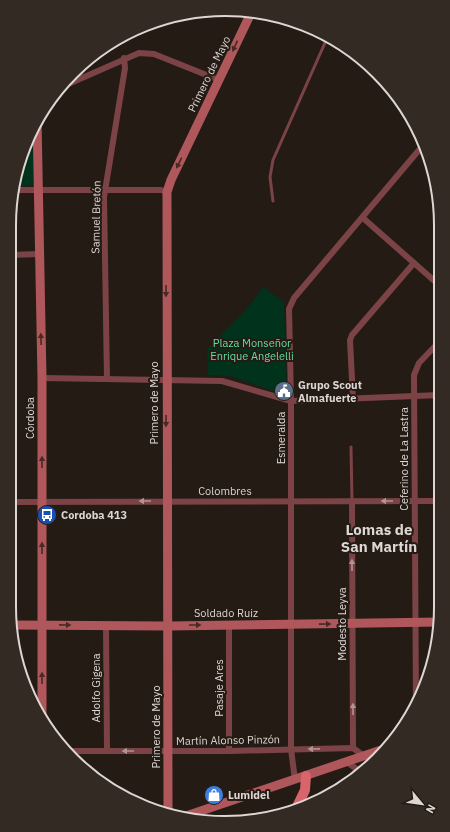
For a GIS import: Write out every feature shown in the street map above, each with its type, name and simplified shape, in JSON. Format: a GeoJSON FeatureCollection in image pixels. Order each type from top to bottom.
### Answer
{"type":"FeatureCollection","features":[{"type":"Feature","properties":{"kind":"main road","name":"Primero de Mayo"},"geometry":{"type":"LineString","coordinates":[[168,808],[166,380],[167,192],[171,180],[249,18]]}},
{"type":"Feature","properties":{"kind":"main road","name":"Córdoba"},"geometry":{"type":"LineString","coordinates":[[37,134],[42,378],[42,708]]}},
{"type":"Feature","properties":{"kind":"main road","name":"Soldado Ruiz"},"geometry":{"type":"LineString","coordinates":[[17,625],[168,626],[434,622]]}},
{"type":"Feature","properties":{"kind":"main road"},"geometry":{"type":"LineString","coordinates":[[194,813],[376,752]]}},
{"type":"Feature","properties":{"kind":"main road"},"geometry":{"type":"LineString","coordinates":[[299,802],[305,790],[306,776]]}},
{"type":"Feature","properties":{"kind":"street"},"geometry":{"type":"LineString","coordinates":[[73,82],[124,58],[139,53],[154,54],[219,80]]}},
{"type":"Feature","properties":{"kind":"street","name":"Samuel Bretón"},"geometry":{"type":"LineString","coordinates":[[107,379],[105,190],[125,68],[124,58]]}},
{"type":"Feature","properties":{"kind":"street","name":"Esmeralda"},"geometry":{"type":"LineString","coordinates":[[295,780],[291,749],[291,401],[289,309],[294,298],[420,150]]}},
{"type":"Feature","properties":{"kind":"street"},"geometry":{"type":"LineString","coordinates":[[19,190],[167,192]]}},
{"type":"Feature","properties":{"kind":"street"},"geometry":{"type":"LineString","coordinates":[[363,218],[434,280]]}},
{"type":"Feature","properties":{"kind":"street"},"geometry":{"type":"LineString","coordinates":[[16,255],[39,254]]}},
{"type":"Feature","properties":{"kind":"street"},"geometry":{"type":"LineString","coordinates":[[353,399],[352,335],[414,263]]}},
{"type":"Feature","properties":{"kind":"street","name":"Ceferino de La Lastra"},"geometry":{"type":"LineString","coordinates":[[416,692],[414,622],[414,375],[416,369],[434,348]]}},
{"type":"Feature","properties":{"kind":"street"},"geometry":{"type":"LineString","coordinates":[[42,378],[229,382],[291,401],[434,395]]}},
{"type":"Feature","properties":{"kind":"street","name":"Modesto Leyva"},"geometry":{"type":"LineString","coordinates":[[352,501],[353,748]]}},
{"type":"Feature","properties":{"kind":"street","name":"Colombres"},"geometry":{"type":"LineString","coordinates":[[16,502],[434,501]]}},
{"type":"Feature","properties":{"kind":"street","name":"Pasaje Ares"},"geometry":{"type":"LineString","coordinates":[[229,625],[229,751]]}},
{"type":"Feature","properties":{"kind":"street","name":"Adolfo Gigena"},"geometry":{"type":"LineString","coordinates":[[106,626],[106,751]]}},
{"type":"Feature","properties":{"kind":"street"},"geometry":{"type":"LineString","coordinates":[[353,748],[364,756]]}},
{"type":"Feature","properties":{"kind":"street","name":"Martín Alonso Pinzón"},"geometry":{"type":"LineString","coordinates":[[73,751],[229,751],[353,748]]}},
{"type":"Feature","properties":{"kind":"street"},"geometry":{"type":"LineString","coordinates":[[347,762],[357,769]]}},
{"type":"Feature","properties":{"kind":"lane"},"geometry":{"type":"LineString","coordinates":[[272,201],[270,177],[273,160],[325,42]]}},
{"type":"Feature","properties":{"kind":"lane"},"geometry":{"type":"LineString","coordinates":[[351,447],[352,501]]}},
{"type":"Feature","properties":{"kind":"green space"},"geometry":{"type":"Polygon","coordinates":[[[32,144],[34,186],[20,186],[23,171],[32,144]]]}},
{"type":"Feature","properties":{"kind":"green space","name":"Plaza Monseñor Enrique Angelelli"},"geometry":{"type":"Polygon","coordinates":[[[263,287],[284,302],[287,396],[231,376],[208,375],[207,349],[245,311],[263,287]]]}},
{"type":"Feature","properties":{"kind":"place","name":"Grupo Scout Almafuerte"},"geometry":{"type":"Point","coordinates":[284,391]}},
{"type":"Feature","properties":{"kind":"place","name":"Cordoba 413"},"geometry":{"type":"Point","coordinates":[47,515]}},
{"type":"Feature","properties":{"kind":"place","name":"Lumidel"},"geometry":{"type":"Point","coordinates":[214,795]}},
{"type":"Feature","properties":{"kind":"district","name":"Lomas de San Martín"},"geometry":{"type":"Point","coordinates":[379,538]}}]}
